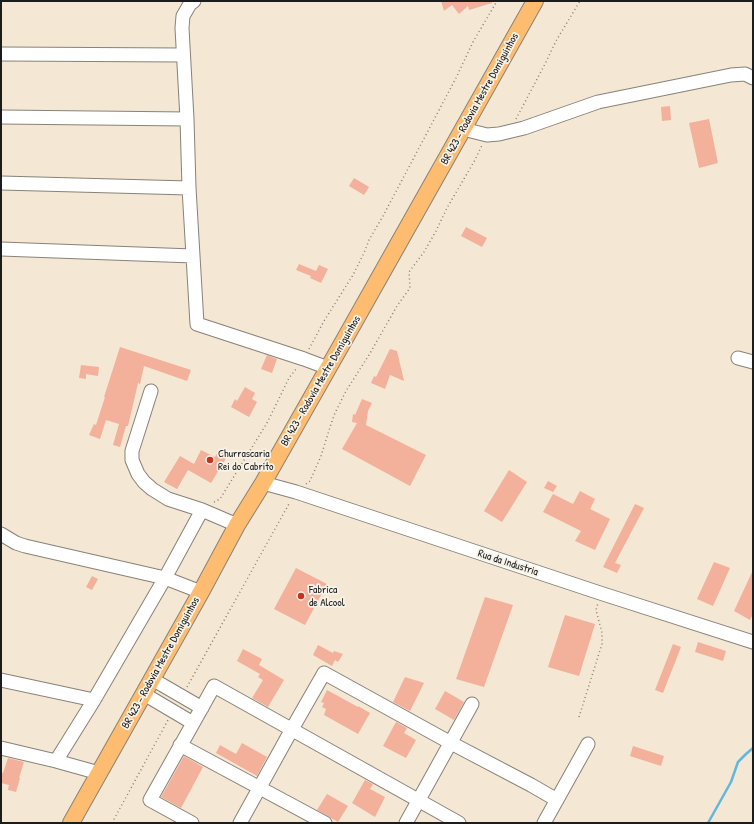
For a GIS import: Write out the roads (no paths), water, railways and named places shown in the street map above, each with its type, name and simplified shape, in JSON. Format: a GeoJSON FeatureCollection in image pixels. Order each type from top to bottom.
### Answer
{"type":"FeatureCollection","features":[{"type":"Feature","properties":{"kind":"main road","name":"BR 423 - Rodovia Mestre Domiguinhos"},"geometry":{"type":"LineString","coordinates":[[71,823],[535,1]]}},
{"type":"Feature","properties":{"kind":"street"},"geometry":{"type":"LineString","coordinates":[[194,1],[190,4],[183,16],[182,55],[198,324],[328,368]]}},
{"type":"Feature","properties":{"kind":"street"},"geometry":{"type":"LineString","coordinates":[[1,54],[182,55]]}},
{"type":"Feature","properties":{"kind":"street"},"geometry":{"type":"LineString","coordinates":[[463,129],[487,135],[505,133],[524,128],[598,102],[731,75],[745,74],[753,78]]}},
{"type":"Feature","properties":{"kind":"street"},"geometry":{"type":"LineString","coordinates":[[1,117],[187,119]]}},
{"type":"Feature","properties":{"kind":"street"},"geometry":{"type":"LineString","coordinates":[[1,183],[189,188]]}},
{"type":"Feature","properties":{"kind":"street"},"geometry":{"type":"LineString","coordinates":[[1,249],[193,256]]}},
{"type":"Feature","properties":{"kind":"street"},"geometry":{"type":"LineString","coordinates":[[738,358],[753,362]]}},
{"type":"Feature","properties":{"kind":"street"},"geometry":{"type":"LineString","coordinates":[[151,391],[132,451],[133,466],[138,474],[152,489],[168,499],[202,510],[238,525]]}},
{"type":"Feature","properties":{"kind":"street","name":"Rua da Industria"},"geometry":{"type":"LineString","coordinates":[[263,483],[296,492],[753,642]]}},
{"type":"Feature","properties":{"kind":"street"},"geometry":{"type":"LineString","coordinates":[[56,761],[94,700],[165,578],[202,510]]}},
{"type":"Feature","properties":{"kind":"street"},"geometry":{"type":"LineString","coordinates":[[1,534],[16,543],[25,546],[165,578],[201,592]]}},
{"type":"Feature","properties":{"kind":"street"},"geometry":{"type":"LineString","coordinates":[[240,823],[324,673],[557,800]]}},
{"type":"Feature","properties":{"kind":"street"},"geometry":{"type":"LineString","coordinates":[[152,679],[202,708]]}},
{"type":"Feature","properties":{"kind":"street"},"geometry":{"type":"LineString","coordinates":[[1,680],[94,700]]}},
{"type":"Feature","properties":{"kind":"street"},"geometry":{"type":"LineString","coordinates":[[192,823],[150,800],[214,686],[459,823]]}},
{"type":"Feature","properties":{"kind":"street"},"geometry":{"type":"LineString","coordinates":[[144,694],[193,723]]}},
{"type":"Feature","properties":{"kind":"street"},"geometry":{"type":"LineString","coordinates":[[406,823],[472,704]]}},
{"type":"Feature","properties":{"kind":"street"},"geometry":{"type":"LineString","coordinates":[[544,823],[588,744]]}},
{"type":"Feature","properties":{"kind":"street"},"geometry":{"type":"LineString","coordinates":[[180,745],[325,823]]}},
{"type":"Feature","properties":{"kind":"street"},"geometry":{"type":"LineString","coordinates":[[1,748],[99,773]]}},
{"type":"Feature","properties":{"kind":"waterway"},"geometry":{"type":"LineString","coordinates":[[708,823],[731,782],[738,762],[753,748]]}},
{"type":"Feature","properties":{"kind":"place","name":"Churrascaria Rei do Cabrito"},"geometry":{"type":"Point","coordinates":[210,460]}},
{"type":"Feature","properties":{"kind":"place","name":"Fabrica de Alcool"},"geometry":{"type":"Point","coordinates":[301,596]}}]}
